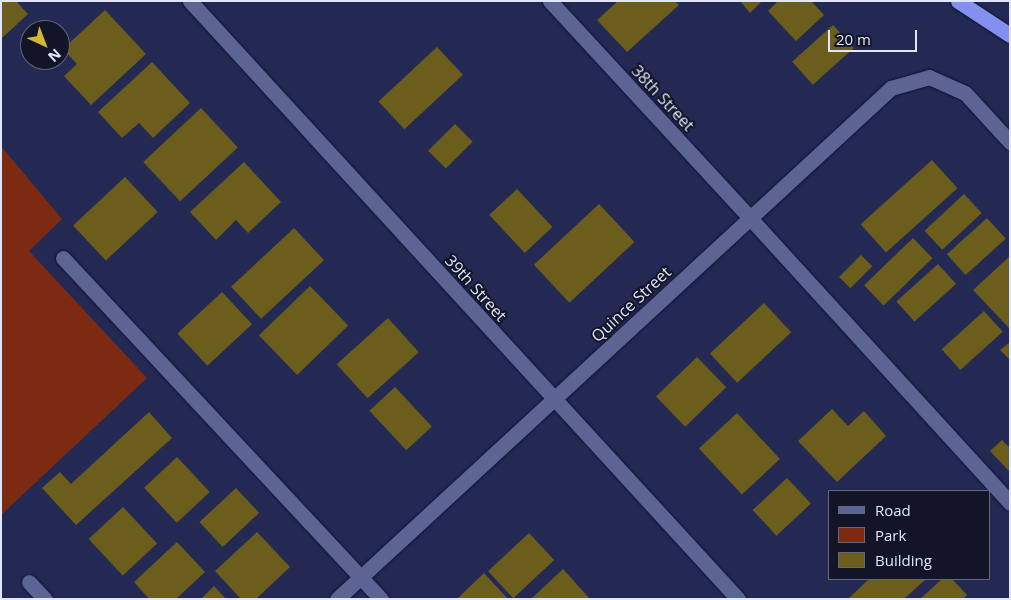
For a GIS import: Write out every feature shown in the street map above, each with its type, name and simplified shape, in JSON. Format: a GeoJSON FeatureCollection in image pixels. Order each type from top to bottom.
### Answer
{"type":"FeatureCollection","features":[{"type":"Feature","properties":{"kind":"highway"},"geometry":{"type":"LineString","coordinates":[[958,1],[1010,35]]}},
{"type":"Feature","properties":{"kind":"street","name":"39th Street"},"geometry":{"type":"LineString","coordinates":[[190,1],[738,599]]}},
{"type":"Feature","properties":{"kind":"street","name":"38th Street"},"geometry":{"type":"LineString","coordinates":[[550,1],[1010,503]]}},
{"type":"Feature","properties":{"kind":"street","name":"Quince Street"},"geometry":{"type":"LineString","coordinates":[[337,599],[891,88],[929,77],[965,93],[1010,142]]}},
{"type":"Feature","properties":{"kind":"street"},"geometry":{"type":"LineString","coordinates":[[63,258],[381,599]]}},
{"type":"Feature","properties":{"kind":"street"},"geometry":{"type":"LineString","coordinates":[[30,582],[45,599]]}},
{"type":"Feature","properties":{"kind":"green space"},"geometry":{"type":"Polygon","coordinates":[[[1,146],[62,219],[29,251],[147,378],[1,515],[1,146]]]}},
{"type":"Feature","properties":{"kind":"building"},"geometry":{"type":"Polygon","coordinates":[[[1,1],[16,1],[28,14],[1,39],[1,1]]]}},
{"type":"Feature","properties":{"kind":"building"},"geometry":{"type":"Polygon","coordinates":[[[618,1],[675,1],[679,5],[627,52],[597,20],[618,1]]]}},
{"type":"Feature","properties":{"kind":"building"},"geometry":{"type":"Polygon","coordinates":[[[740,1],[762,1],[750,13],[740,1]]]}},
{"type":"Feature","properties":{"kind":"building"},"geometry":{"type":"Polygon","coordinates":[[[778,1],[811,1],[824,15],[796,41],[768,11],[778,1]]]}},
{"type":"Feature","properties":{"kind":"building"},"geometry":{"type":"Polygon","coordinates":[[[105,10],[146,54],[91,105],[64,76],[77,64],[70,56],[70,42],[105,10]]]}},
{"type":"Feature","properties":{"kind":"building"},"geometry":{"type":"Polygon","coordinates":[[[833,25],[854,48],[813,85],[792,62],[833,25]]]}},
{"type":"Feature","properties":{"kind":"building"},"geometry":{"type":"Polygon","coordinates":[[[437,47],[463,75],[404,129],[378,102],[437,47]]]}},
{"type":"Feature","properties":{"kind":"building"},"geometry":{"type":"Polygon","coordinates":[[[152,62],[190,103],[153,138],[139,123],[122,138],[98,112],[152,62]]]}},
{"type":"Feature","properties":{"kind":"building"},"geometry":{"type":"Polygon","coordinates":[[[201,108],[238,147],[180,201],[143,162],[201,108]]]}},
{"type":"Feature","properties":{"kind":"building"},"geometry":{"type":"Polygon","coordinates":[[[455,124],[473,142],[446,169],[428,151],[455,124]]]}},
{"type":"Feature","properties":{"kind":"building"},"geometry":{"type":"Polygon","coordinates":[[[932,160],[957,188],[886,252],[861,224],[932,160]]]}},
{"type":"Feature","properties":{"kind":"building"},"geometry":{"type":"Polygon","coordinates":[[[244,162],[281,202],[248,233],[236,220],[216,240],[190,212],[244,162]]]}},
{"type":"Feature","properties":{"kind":"building"},"geometry":{"type":"Polygon","coordinates":[[[125,177],[158,212],[106,261],[73,225],[125,177]]]}},
{"type":"Feature","properties":{"kind":"building"},"geometry":{"type":"Polygon","coordinates":[[[517,189],[552,227],[525,253],[489,215],[517,189]]]}},
{"type":"Feature","properties":{"kind":"building"},"geometry":{"type":"Polygon","coordinates":[[[964,194],[982,213],[942,250],[925,231],[964,194]]]}},
{"type":"Feature","properties":{"kind":"building"},"geometry":{"type":"Polygon","coordinates":[[[599,204],[634,242],[569,303],[534,265],[599,204]]]}},
{"type":"Feature","properties":{"kind":"building"},"geometry":{"type":"Polygon","coordinates":[[[987,218],[1006,239],[966,275],[947,254],[987,218]]]}},
{"type":"Feature","properties":{"kind":"building"},"geometry":{"type":"Polygon","coordinates":[[[294,228],[324,260],[261,319],[231,287],[294,228]]]}},
{"type":"Feature","properties":{"kind":"building"},"geometry":{"type":"Polygon","coordinates":[[[913,238],[932,258],[884,305],[864,285],[913,238]]]}},
{"type":"Feature","properties":{"kind":"building"},"geometry":{"type":"Polygon","coordinates":[[[861,255],[872,266],[850,288],[839,277],[861,255]]]}},
{"type":"Feature","properties":{"kind":"building"},"geometry":{"type":"Polygon","coordinates":[[[1010,256],[1010,327],[1009,328],[973,290],[1010,256]]]}},
{"type":"Feature","properties":{"kind":"building"},"geometry":{"type":"Polygon","coordinates":[[[938,264],[956,284],[914,322],[896,301],[938,264]]]}},
{"type":"Feature","properties":{"kind":"building"},"geometry":{"type":"Polygon","coordinates":[[[310,286],[348,326],[297,375],[259,335],[310,286]]]}},
{"type":"Feature","properties":{"kind":"building"},"geometry":{"type":"Polygon","coordinates":[[[222,292],[252,324],[207,366],[177,334],[222,292]]]}},
{"type":"Feature","properties":{"kind":"building"},"geometry":{"type":"Polygon","coordinates":[[[764,303],[791,332],[737,383],[710,353],[764,303]]]}},
{"type":"Feature","properties":{"kind":"building"},"geometry":{"type":"Polygon","coordinates":[[[984,311],[1003,332],[960,370],[942,349],[984,311]]]}},
{"type":"Feature","properties":{"kind":"building"},"geometry":{"type":"Polygon","coordinates":[[[388,318],[419,352],[368,398],[337,364],[388,318]]]}},
{"type":"Feature","properties":{"kind":"building"},"geometry":{"type":"Polygon","coordinates":[[[1010,342],[1010,360],[1000,350],[1010,342]]]}},
{"type":"Feature","properties":{"kind":"building"},"geometry":{"type":"Polygon","coordinates":[[[697,357],[726,387],[685,427],[656,397],[697,357]]]}},
{"type":"Feature","properties":{"kind":"building"},"geometry":{"type":"Polygon","coordinates":[[[395,387],[432,426],[406,450],[369,411],[395,387]]]}},
{"type":"Feature","properties":{"kind":"building"},"geometry":{"type":"Polygon","coordinates":[[[832,409],[848,426],[864,411],[886,436],[837,482],[798,441],[832,409]]]}},
{"type":"Feature","properties":{"kind":"building"},"geometry":{"type":"Polygon","coordinates":[[[149,412],[172,438],[76,525],[42,488],[60,472],[71,484],[149,412]]]}},
{"type":"Feature","properties":{"kind":"building"},"geometry":{"type":"Polygon","coordinates":[[[737,413],[780,459],[742,495],[699,448],[737,413]]]}},
{"type":"Feature","properties":{"kind":"building"},"geometry":{"type":"Polygon","coordinates":[[[1002,440],[1010,448],[1010,472],[990,451],[1002,440]]]}},
{"type":"Feature","properties":{"kind":"building"},"geometry":{"type":"Polygon","coordinates":[[[177,457],[210,492],[177,523],[144,488],[177,457]]]}},
{"type":"Feature","properties":{"kind":"building"},"geometry":{"type":"Polygon","coordinates":[[[787,478],[811,504],[776,536],[753,510],[787,478]]]}},
{"type":"Feature","properties":{"kind":"building"},"geometry":{"type":"Polygon","coordinates":[[[236,488],[259,513],[223,547],[199,522],[236,488]]]}},
{"type":"Feature","properties":{"kind":"building"},"geometry":{"type":"Polygon","coordinates":[[[123,507],[157,544],[123,576],[89,539],[123,507]]]}},
{"type":"Feature","properties":{"kind":"building"},"geometry":{"type":"Polygon","coordinates":[[[257,532],[290,567],[256,599],[241,599],[215,571],[257,532]]]}},
{"type":"Feature","properties":{"kind":"building"},"geometry":{"type":"Polygon","coordinates":[[[529,533],[554,560],[513,598],[488,571],[529,533]]]}},
{"type":"Feature","properties":{"kind":"building"},"geometry":{"type":"Polygon","coordinates":[[[177,542],[205,572],[176,599],[149,599],[134,582],[177,542]]]}},
{"type":"Feature","properties":{"kind":"building"},"geometry":{"type":"Polygon","coordinates":[[[563,569],[590,599],[531,599],[563,569]]]}},
{"type":"Feature","properties":{"kind":"building"},"geometry":{"type":"Polygon","coordinates":[[[484,573],[508,599],[457,599],[484,573]]]}},
{"type":"Feature","properties":{"kind":"building"},"geometry":{"type":"Polygon","coordinates":[[[868,580],[925,580],[904,599],[848,599],[868,580]]]}},
{"type":"Feature","properties":{"kind":"building"},"geometry":{"type":"Polygon","coordinates":[[[941,580],[953,580],[967,595],[963,599],[920,599],[941,580]]]}},
{"type":"Feature","properties":{"kind":"building"},"geometry":{"type":"Polygon","coordinates":[[[214,586],[226,599],[201,599],[214,586]]]}}]}
